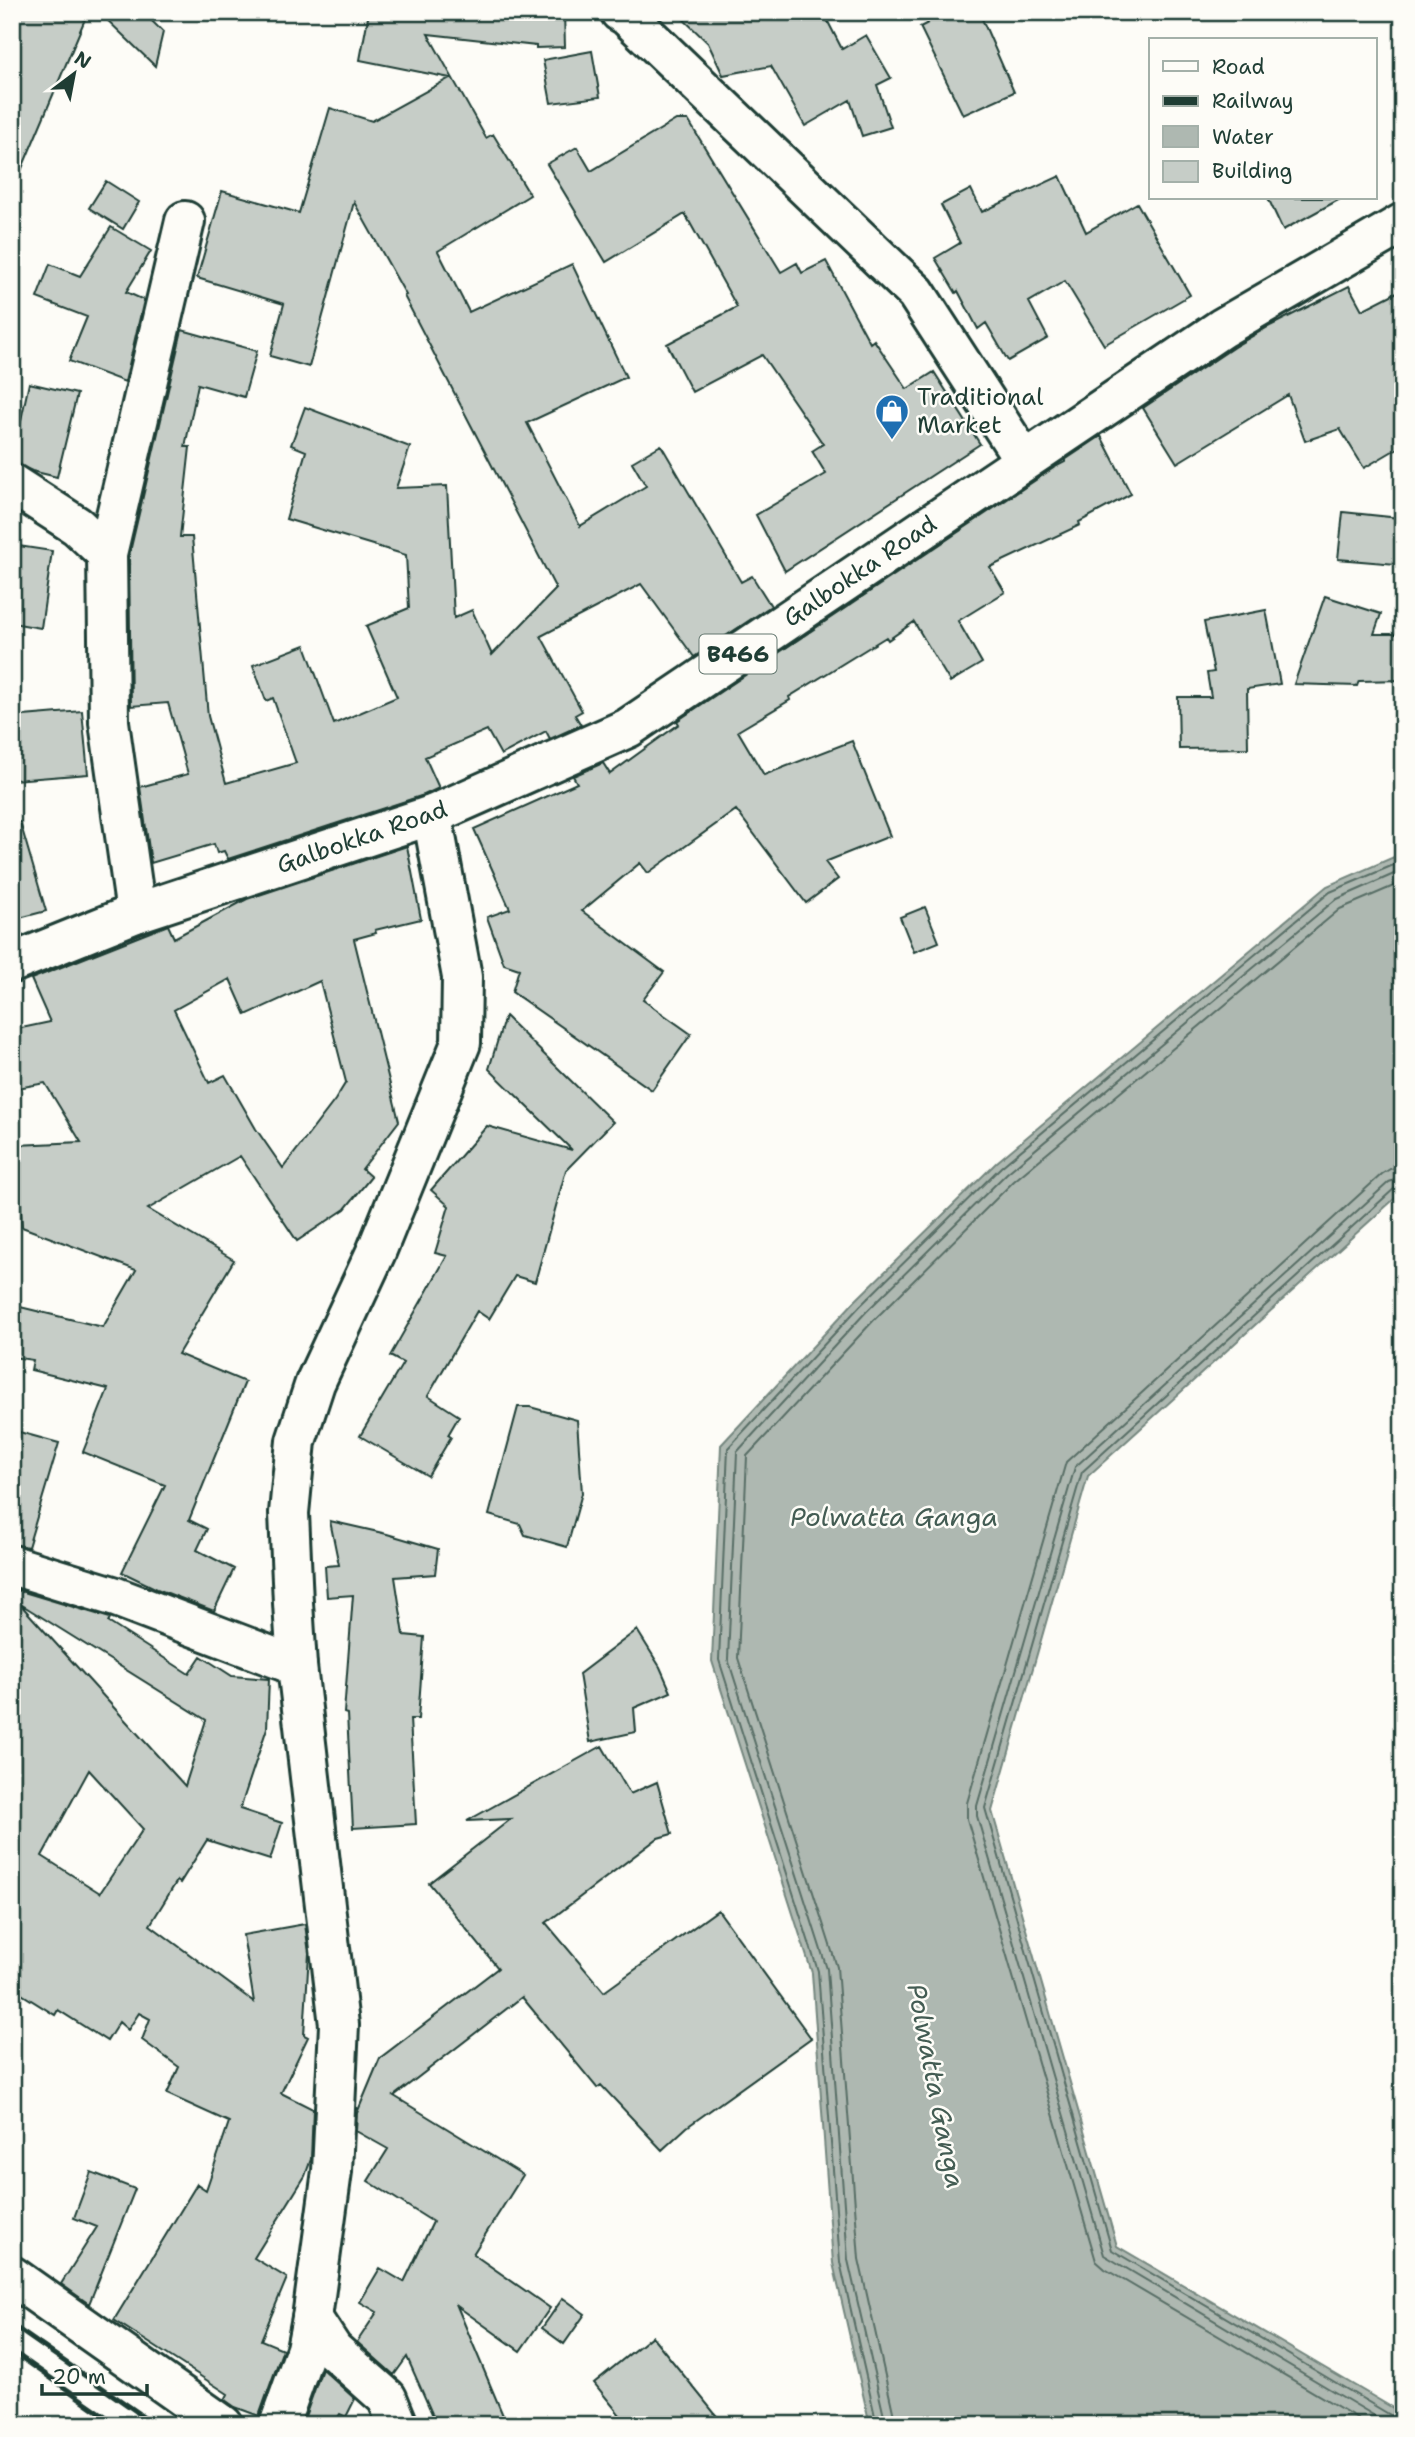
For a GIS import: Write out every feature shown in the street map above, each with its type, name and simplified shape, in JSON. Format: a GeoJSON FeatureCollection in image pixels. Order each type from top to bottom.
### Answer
{"type":"FeatureCollection","features":[{"type":"Feature","properties":{"kind":"main road"},"geometry":{"type":"LineString","coordinates":[[620,12],[637,25],[916,293],[1024,460]]}},
{"type":"Feature","properties":{"kind":"main road"},"geometry":{"type":"LineString","coordinates":[[136,914],[109,722],[107,554],[185,221]]}},
{"type":"Feature","properties":{"kind":"main road","name":"Galbokka Road"},"geometry":{"type":"LineString","coordinates":[[12,963],[136,914],[432,815],[628,727],[1222,328],[1403,223]]}},
{"type":"Feature","properties":{"kind":"main road"},"geometry":{"type":"LineString","coordinates":[[12,484],[77,526],[107,554]]}},
{"type":"Feature","properties":{"kind":"main road"},"geometry":{"type":"LineString","coordinates":[[279,2425],[306,2349],[312,2318],[332,2171],[339,2025],[298,1666],[289,1513],[296,1441],[315,1383],[376,1252],[461,1043],[462,977],[432,815]]}},
{"type":"Feature","properties":{"kind":"main road"},"geometry":{"type":"LineString","coordinates":[[12,1565],[116,1597],[298,1666]]}},
{"type":"Feature","properties":{"kind":"main road"},"geometry":{"type":"LineString","coordinates":[[12,2276],[223,2425]]}},
{"type":"Feature","properties":{"kind":"main road"},"geometry":{"type":"LineString","coordinates":[[312,2318],[333,2350],[387,2398],[398,2425]]}},
{"type":"Feature","properties":{"kind":"water","name":"Polwatta Ganga"},"geometry":{"type":"Polygon","coordinates":[[[1403,853],[1403,1191],[1088,1476],[992,1811],[1117,2246],[1403,2414],[1403,2425],[870,2425],[833,2263],[812,1973],[712,1661],[721,1445],[855,1301],[997,1162],[1327,886],[1403,853]]]}},
{"type":"Feature","properties":{"kind":"building"},"geometry":{"type":"Polygon","coordinates":[[[12,12],[88,12],[12,192],[12,12]]]}},
{"type":"Feature","properties":{"kind":"building"},"geometry":{"type":"Polygon","coordinates":[[[99,12],[143,12],[163,32],[155,66],[99,12]]]}},
{"type":"Feature","properties":{"kind":"building"},"geometry":{"type":"Polygon","coordinates":[[[369,12],[564,12],[565,47],[536,48],[428,34],[486,138],[493,134],[530,195],[438,251],[469,312],[572,264],[626,377],[527,423],[580,526],[646,486],[632,462],[661,445],[741,582],[752,576],[771,606],[694,657],[641,584],[541,636],[582,711],[575,715],[581,725],[550,739],[546,731],[501,755],[487,730],[425,757],[439,788],[424,795],[228,859],[224,851],[217,853],[214,844],[151,863],[140,787],[188,774],[168,703],[131,706],[129,556],[182,330],[257,351],[244,397],[198,384],[185,447],[190,447],[180,537],[192,537],[208,716],[226,783],[296,763],[273,698],[266,701],[253,665],[305,645],[334,724],[397,697],[366,626],[409,608],[406,555],[286,519],[306,451],[291,445],[305,407],[410,447],[396,488],[447,486],[454,618],[472,610],[492,655],[556,589],[404,296],[406,295],[354,202],[309,367],[270,356],[284,304],[197,278],[222,191],[299,213],[330,108],[372,121],[450,78],[360,60],[369,12]]]}},
{"type":"Feature","properties":{"kind":"building"},"geometry":{"type":"Polygon","coordinates":[[[676,12],[823,12],[842,49],[866,35],[891,78],[877,85],[891,127],[862,136],[850,100],[805,126],[771,66],[723,75],[708,43],[676,12]]]}},
{"type":"Feature","properties":{"kind":"building"},"geometry":{"type":"Polygon","coordinates":[[[923,12],[979,12],[1014,92],[963,115],[920,27],[928,23],[923,12]]]}},
{"type":"Feature","properties":{"kind":"building"},"geometry":{"type":"Polygon","coordinates":[[[592,51],[600,97],[551,103],[543,60],[592,51]]]}},
{"type":"Feature","properties":{"kind":"building"},"geometry":{"type":"Polygon","coordinates":[[[676,120],[688,120],[781,272],[797,263],[802,273],[826,261],[870,343],[874,340],[907,389],[934,372],[980,444],[785,571],[756,515],[826,474],[812,451],[823,444],[762,355],[692,392],[667,344],[737,307],[685,214],[606,262],[547,164],[577,147],[591,171],[676,120]]]}},
{"type":"Feature","properties":{"kind":"building"},"geometry":{"type":"Polygon","coordinates":[[[1060,176],[1086,232],[1137,203],[1190,295],[1104,345],[1065,281],[1029,302],[1048,338],[1008,361],[986,323],[978,329],[958,291],[956,293],[935,258],[960,243],[941,205],[971,189],[982,212],[1060,176]]]}},
{"type":"Feature","properties":{"kind":"building"},"geometry":{"type":"Polygon","coordinates":[[[106,181],[139,202],[123,229],[89,208],[106,181]]]}},
{"type":"Feature","properties":{"kind":"building"},"geometry":{"type":"Polygon","coordinates":[[[1269,200],[1338,200],[1283,230],[1269,200]]]}},
{"type":"Feature","properties":{"kind":"building"},"geometry":{"type":"Polygon","coordinates":[[[111,227],[151,251],[126,292],[144,300],[125,382],[69,361],[87,317],[37,298],[50,264],[80,276],[111,227]]]}},
{"type":"Feature","properties":{"kind":"building"},"geometry":{"type":"Polygon","coordinates":[[[1349,286],[1362,310],[1403,289],[1403,445],[1364,468],[1340,429],[1305,441],[1288,395],[1177,463],[1143,408],[1234,347],[1349,286]]]}},
{"type":"Feature","properties":{"kind":"building"},"geometry":{"type":"Polygon","coordinates":[[[29,383],[77,394],[57,477],[32,471],[12,462],[29,383]]]}},
{"type":"Feature","properties":{"kind":"building"},"geometry":{"type":"Polygon","coordinates":[[[1101,436],[1131,494],[1079,522],[1080,525],[990,567],[1005,592],[958,621],[982,663],[950,682],[914,622],[738,731],[764,775],[852,741],[890,836],[825,862],[838,879],[806,903],[736,810],[648,873],[640,863],[582,911],[664,972],[643,1000],[691,1034],[652,1090],[512,992],[519,969],[504,964],[487,917],[510,909],[474,829],[577,783],[573,776],[603,763],[610,774],[679,724],[677,721],[1101,436]]]}},
{"type":"Feature","properties":{"kind":"building"},"geometry":{"type":"Polygon","coordinates":[[[1343,512],[1399,518],[1396,564],[1338,559],[1343,512]]]}},
{"type":"Feature","properties":{"kind":"building"},"geometry":{"type":"Polygon","coordinates":[[[12,545],[52,551],[41,628],[12,623],[12,545]]]}},
{"type":"Feature","properties":{"kind":"building"},"geometry":{"type":"Polygon","coordinates":[[[1325,596],[1381,614],[1374,634],[1403,634],[1403,680],[1359,681],[1357,686],[1294,684],[1325,596]]]}},
{"type":"Feature","properties":{"kind":"building"},"geometry":{"type":"Polygon","coordinates":[[[1266,610],[1280,684],[1247,689],[1248,748],[1179,749],[1178,697],[1211,697],[1207,673],[1214,672],[1204,622],[1266,610]]]}},
{"type":"Feature","properties":{"kind":"building"},"geometry":{"type":"Polygon","coordinates":[[[82,711],[88,774],[14,780],[12,717],[82,711]]]}},
{"type":"Feature","properties":{"kind":"building"},"geometry":{"type":"Polygon","coordinates":[[[20,822],[46,911],[12,920],[12,823],[20,822]]]}},
{"type":"Feature","properties":{"kind":"building"},"geometry":{"type":"Polygon","coordinates":[[[407,846],[421,919],[375,930],[376,933],[354,939],[399,1121],[362,1169],[371,1177],[345,1209],[297,1241],[240,1156],[148,1209],[234,1260],[178,1354],[245,1382],[189,1520],[207,1529],[197,1550],[234,1569],[214,1611],[122,1572],[165,1485],[83,1452],[108,1389],[31,1370],[33,1360],[12,1357],[12,1305],[103,1327],[136,1270],[22,1227],[17,1145],[81,1142],[45,1083],[12,1089],[12,1030],[50,1022],[31,979],[168,925],[174,938],[247,899],[407,846]],[[230,979],[174,1010],[209,1083],[225,1075],[256,1129],[283,1168],[346,1082],[320,981],[246,1015],[230,979]]]}},
{"type":"Feature","properties":{"kind":"building"},"geometry":{"type":"Polygon","coordinates":[[[925,907],[939,942],[914,952],[900,917],[925,907]]]}},
{"type":"Feature","properties":{"kind":"building"},"geometry":{"type":"Polygon","coordinates":[[[505,1016],[613,1122],[566,1170],[535,1282],[515,1276],[489,1319],[477,1311],[428,1396],[459,1416],[448,1435],[451,1437],[428,1476],[360,1436],[403,1363],[390,1356],[447,1256],[435,1253],[449,1206],[431,1190],[487,1126],[572,1150],[489,1069],[505,1016]]]}},
{"type":"Feature","properties":{"kind":"building"},"geometry":{"type":"Polygon","coordinates":[[[518,1407],[530,1407],[577,1420],[582,1493],[567,1547],[525,1535],[520,1524],[489,1515],[518,1407]]]}},
{"type":"Feature","properties":{"kind":"building"},"geometry":{"type":"Polygon","coordinates":[[[12,1430],[59,1443],[28,1547],[12,1544],[12,1430]]]}},
{"type":"Feature","properties":{"kind":"building"},"geometry":{"type":"Polygon","coordinates":[[[330,1521],[438,1549],[435,1574],[395,1577],[404,1635],[424,1637],[418,1719],[410,1719],[416,1824],[353,1828],[347,1714],[344,1713],[353,1595],[327,1597],[325,1566],[339,1565],[330,1521]]]}},
{"type":"Feature","properties":{"kind":"building"},"geometry":{"type":"Polygon","coordinates":[[[17,1590],[110,1618],[108,1622],[189,1674],[201,1656],[232,1676],[269,1679],[267,1728],[240,1809],[282,1823],[270,1860],[207,1840],[150,1925],[254,2002],[243,1935],[305,1924],[309,1953],[304,2035],[308,2037],[281,2093],[313,2109],[311,2159],[305,2176],[254,2258],[287,2278],[261,2340],[283,2349],[259,2416],[235,2407],[225,2400],[228,2394],[114,2320],[197,2184],[206,2190],[229,2122],[167,2094],[179,2067],[142,2040],[150,2019],[139,2013],[128,2030],[119,2022],[107,2041],[58,2010],[55,2015],[12,1988],[12,1596],[14,1597],[17,1590]],[[19,1603],[185,1786],[206,1720],[19,1603]],[[89,1770],[42,1856],[100,1893],[143,1829],[89,1770]]]}},
{"type":"Feature","properties":{"kind":"building"},"geometry":{"type":"Polygon","coordinates":[[[637,1630],[660,1667],[671,1692],[634,1708],[636,1732],[590,1742],[579,1674],[637,1630]]]}},
{"type":"Feature","properties":{"kind":"building"},"geometry":{"type":"Polygon","coordinates":[[[602,1746],[630,1794],[657,1782],[672,1834],[658,1838],[546,1923],[604,1992],[718,1910],[811,2038],[687,2127],[662,2150],[601,2085],[597,2088],[522,1997],[394,2096],[523,2175],[473,2254],[550,2308],[520,2351],[457,2306],[507,2425],[437,2425],[407,2357],[394,2375],[357,2342],[377,2312],[360,2302],[380,2268],[404,2282],[433,2222],[368,2181],[388,2149],[356,2131],[357,2113],[380,2058],[498,1968],[429,1883],[511,1819],[467,1821],[602,1746]]]}},
{"type":"Feature","properties":{"kind":"building"},"geometry":{"type":"Polygon","coordinates":[[[91,2172],[135,2189],[89,2304],[61,2284],[97,2227],[74,2218],[91,2172]]]}},
{"type":"Feature","properties":{"kind":"building"},"geometry":{"type":"Polygon","coordinates":[[[563,2298],[585,2314],[564,2344],[542,2328],[563,2298]]]}},
{"type":"Feature","properties":{"kind":"building"},"geometry":{"type":"Polygon","coordinates":[[[652,2336],[724,2425],[628,2425],[594,2383],[652,2336]]]}},
{"type":"Feature","properties":{"kind":"building"},"geometry":{"type":"Polygon","coordinates":[[[322,2369],[355,2399],[346,2417],[340,2414],[333,2425],[302,2425],[322,2369]]]}},
{"type":"Feature","properties":{"kind":"railway"},"geometry":{"type":"LineString","coordinates":[[12,2325],[156,2425]]}},
{"type":"Feature","properties":{"kind":"railway"},"geometry":{"type":"LineString","coordinates":[[12,2351],[118,2425]]}},
{"type":"Feature","properties":{"kind":"place","name":"Traditional Market"},"geometry":{"type":"Point","coordinates":[892,441]}}]}
